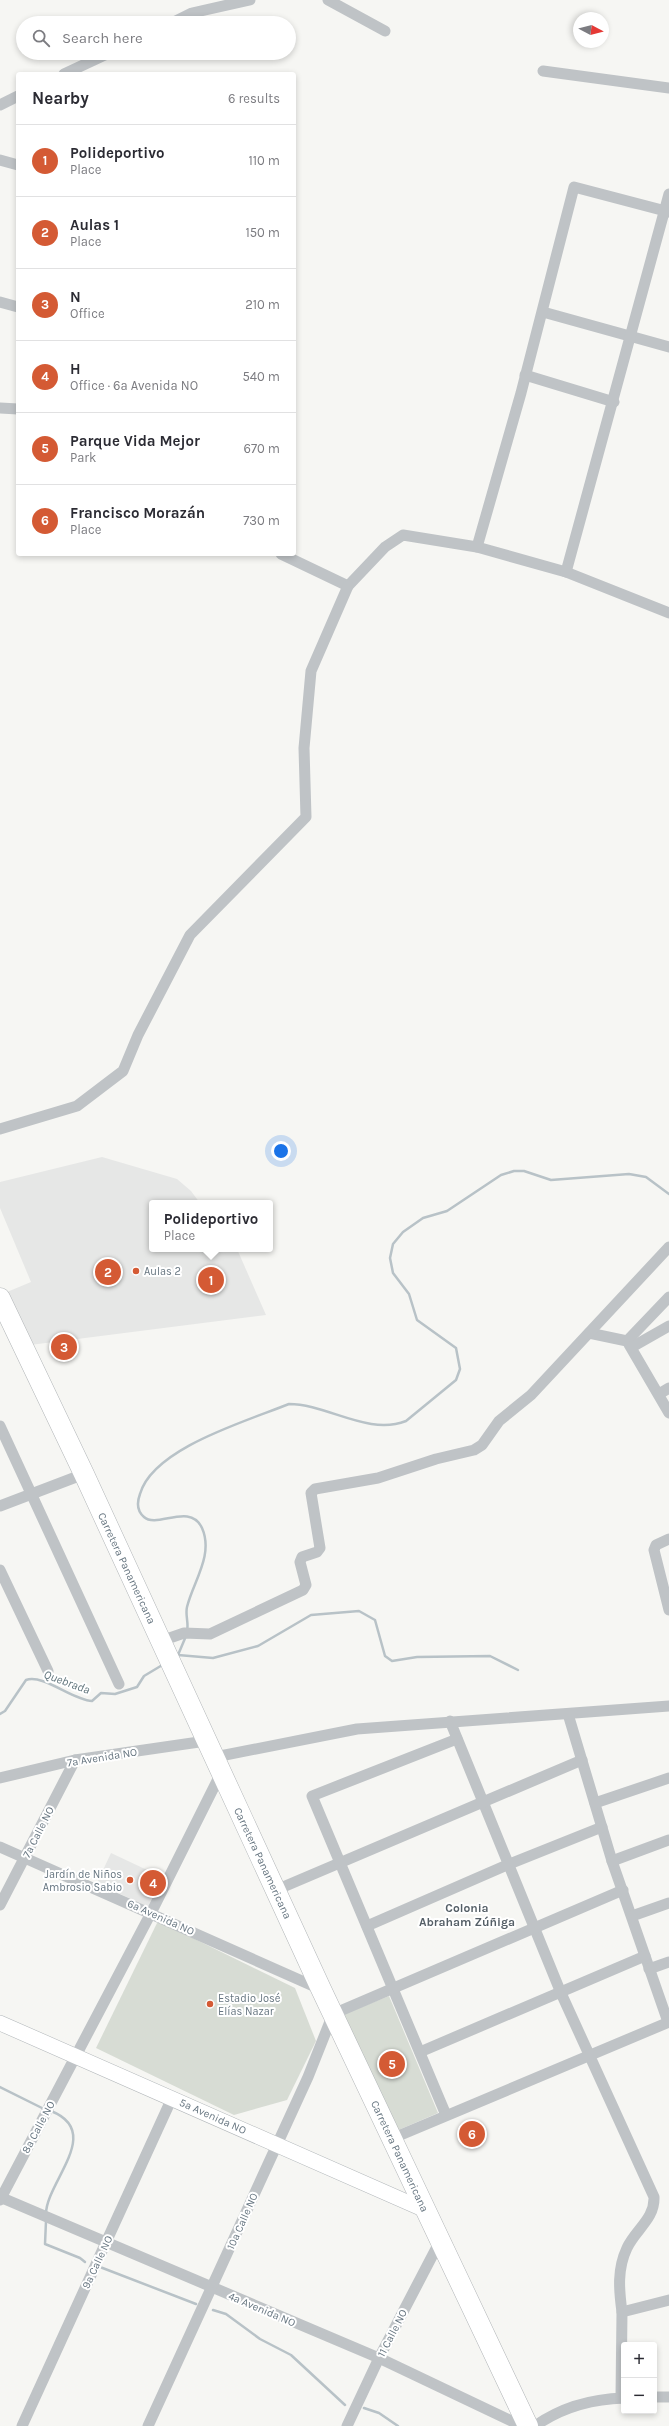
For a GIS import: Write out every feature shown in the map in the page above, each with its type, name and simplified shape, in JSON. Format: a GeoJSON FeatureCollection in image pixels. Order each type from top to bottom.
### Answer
{"type":"FeatureCollection","features":[{"type":"Feature","properties":{"kind":"highway","name":"Carretera Panamericana"},"geometry":{"type":"LineString","coordinates":[[0,1298],[84,1474],[321,1989],[528,2426]]}},
{"type":"Feature","properties":{"kind":"street"},"geometry":{"type":"LineString","coordinates":[[186,16],[192,13],[250,0]]}},
{"type":"Feature","properties":{"kind":"street"},"geometry":{"type":"LineString","coordinates":[[328,0],[385,32]]}},
{"type":"Feature","properties":{"kind":"street"},"geometry":{"type":"LineString","coordinates":[[68,72],[94,60]]}},
{"type":"Feature","properties":{"kind":"street"},"geometry":{"type":"LineString","coordinates":[[543,71],[669,88]]}},
{"type":"Feature","properties":{"kind":"street"},"geometry":{"type":"LineString","coordinates":[[0,105],[16,97]]}},
{"type":"Feature","properties":{"kind":"street"},"geometry":{"type":"LineString","coordinates":[[0,160],[16,164]]}},
{"type":"Feature","properties":{"kind":"street"},"geometry":{"type":"LineString","coordinates":[[477,547],[543,312],[574,187],[666,212]]}},
{"type":"Feature","properties":{"kind":"street"},"geometry":{"type":"LineString","coordinates":[[566,572],[614,402],[630,336],[666,212],[669,194]]}},
{"type":"Feature","properties":{"kind":"street"},"geometry":{"type":"LineString","coordinates":[[0,302],[16,306]]}},
{"type":"Feature","properties":{"kind":"street"},"geometry":{"type":"LineString","coordinates":[[543,312],[669,347]]}},
{"type":"Feature","properties":{"kind":"street"},"geometry":{"type":"LineString","coordinates":[[525,375],[614,402]]}},
{"type":"Feature","properties":{"kind":"street"},"geometry":{"type":"LineString","coordinates":[[0,408],[16,409]]}},
{"type":"Feature","properties":{"kind":"street"},"geometry":{"type":"LineString","coordinates":[[0,1129],[77,1106],[123,1071],[138,1035],[190,935],[306,817],[304,748],[311,671],[348,586],[385,547],[403,535],[477,547],[566,572],[669,613]]}},
{"type":"Feature","properties":{"kind":"street"},"geometry":{"type":"LineString","coordinates":[[285,556],[348,586]]}},
{"type":"Feature","properties":{"kind":"street"},"geometry":{"type":"LineString","coordinates":[[167,1654],[184,1633],[210,1634],[303,1590],[306,1585],[300,1562],[302,1557],[317,1552],[320,1548],[311,1493],[315,1489],[378,1478],[436,1459],[474,1450],[482,1445],[499,1421],[531,1395],[669,1248]]}},
{"type":"Feature","properties":{"kind":"street"},"geometry":{"type":"LineString","coordinates":[[630,1344],[669,1297]]}},
{"type":"Feature","properties":{"kind":"street"},"geometry":{"type":"LineString","coordinates":[[589,1333],[630,1344],[669,1326]]}},
{"type":"Feature","properties":{"kind":"street"},"geometry":{"type":"LineString","coordinates":[[630,1344],[669,1413]]}},
{"type":"Feature","properties":{"kind":"street"},"geometry":{"type":"LineString","coordinates":[[659,1394],[669,1388]]}},
{"type":"Feature","properties":{"kind":"street"},"geometry":{"type":"LineString","coordinates":[[0,1426],[32,1492],[119,1684]]}},
{"type":"Feature","properties":{"kind":"street"},"geometry":{"type":"LineString","coordinates":[[0,1506],[32,1492],[84,1474]]}},
{"type":"Feature","properties":{"kind":"street"},"geometry":{"type":"LineString","coordinates":[[669,1539],[656,1545],[654,1550],[669,1610]]}},
{"type":"Feature","properties":{"kind":"street"},"geometry":{"type":"LineString","coordinates":[[0,1570],[48,1671]]}},
{"type":"Feature","properties":{"kind":"street","name":"7a Avenida NO"},"geometry":{"type":"LineString","coordinates":[[0,1778],[75,1760],[214,1757],[331,1733],[450,1721],[669,1706]]}},
{"type":"Feature","properties":{"kind":"street"},"geometry":{"type":"LineString","coordinates":[[392,2139],[668,2022],[612,1861],[568,1714]]}},
{"type":"Feature","properties":{"kind":"street"},"geometry":{"type":"LineString","coordinates":[[450,1721],[507,1865],[561,1992],[654,2197],[652,2214],[627,2247],[620,2265],[619,2292],[622,2312],[622,2378]]}},
{"type":"Feature","properties":{"kind":"street"},"geometry":{"type":"LineString","coordinates":[[446,2115],[312,1796],[457,1739]]}},
{"type":"Feature","properties":{"kind":"street","name":"8a Calle NO"},"geometry":{"type":"LineString","coordinates":[[0,2199],[48,2107],[78,2055],[151,1913],[214,1757]]}},
{"type":"Feature","properties":{"kind":"street","name":"7a Calle NO"},"geometry":{"type":"LineString","coordinates":[[0,1905],[75,1760]]}},
{"type":"Feature","properties":{"kind":"street"},"geometry":{"type":"LineString","coordinates":[[276,1890],[582,1760]]}},
{"type":"Feature","properties":{"kind":"street"},"geometry":{"type":"LineString","coordinates":[[595,1803],[669,1778]]}},
{"type":"Feature","properties":{"kind":"street"},"geometry":{"type":"LineString","coordinates":[[367,1926],[507,1865],[602,1827]]}},
{"type":"Feature","properties":{"kind":"street"},"geometry":{"type":"LineString","coordinates":[[612,1861],[669,1840]]}},
{"type":"Feature","properties":{"kind":"street","name":"6a Avenida NO"},"geometry":{"type":"LineString","coordinates":[[0,1847],[321,1989]]}},
{"type":"Feature","properties":{"kind":"street"},"geometry":{"type":"LineString","coordinates":[[333,2014],[393,1987],[623,1890]]}},
{"type":"Feature","properties":{"kind":"street"},"geometry":{"type":"LineString","coordinates":[[632,1916],[669,1903]]}},
{"type":"Feature","properties":{"kind":"street"},"geometry":{"type":"LineString","coordinates":[[420,2052],[645,1956]]}},
{"type":"Feature","properties":{"kind":"street"},"geometry":{"type":"LineString","coordinates":[[650,1969],[669,1962]]}},
{"type":"Feature","properties":{"kind":"street","name":"10a Calle NO"},"geometry":{"type":"LineString","coordinates":[[148,2426],[308,2077],[333,2014]]}},
{"type":"Feature","properties":{"kind":"street","name":"5a Avenida NO"},"geometry":{"type":"LineString","coordinates":[[0,2023],[78,2055],[425,2210]]}},
{"type":"Feature","properties":{"kind":"street","name":"9a Calle NO"},"geometry":{"type":"LineString","coordinates":[[22,2426],[172,2098]]}},
{"type":"Feature","properties":{"kind":"street","name":"4a Avenida NO"},"geometry":{"type":"LineString","coordinates":[[0,2199],[41,2214],[52,2220],[379,2358],[522,2426]]}},
{"type":"Feature","properties":{"kind":"street","name":"11 Calle NO"},"geometry":{"type":"LineString","coordinates":[[347,2426],[379,2358],[440,2241]]}},
{"type":"Feature","properties":{"kind":"street"},"geometry":{"type":"LineString","coordinates":[[622,2312],[669,2300]]}},
{"type":"Feature","properties":{"kind":"street"},"geometry":{"type":"LineString","coordinates":[[653,2304],[669,2306]]}},
{"type":"Feature","properties":{"kind":"street"},"geometry":{"type":"LineString","coordinates":[[657,2397],[669,2397]]}},
{"type":"Feature","properties":{"kind":"street"},"geometry":{"type":"LineString","coordinates":[[535,2426],[551,2415],[597,2399],[621,2398]]}},
{"type":"Feature","properties":{"kind":"shaded area"},"geometry":{"type":"Polygon","coordinates":[[[102,1157],[177,1179],[191,1191],[198,1200],[149,1200],[149,1252],[238,1252],[266,1315],[30,1345],[7,1292],[31,1282],[0,1208],[0,1182],[102,1157]]]}},
{"type":"Feature","properties":{"kind":"shaded area","name":"Jardín de Niños Ambrosio Sabio"},"geometry":{"type":"Polygon","coordinates":[[[111,1853],[162,1877],[148,1907],[97,1883],[111,1853]]]}},
{"type":"Feature","properties":{"kind":"shaded area","name":"Estadio José Elías Nazar"},"geometry":{"type":"Polygon","coordinates":[[[158,1921],[295,1988],[316,2041],[287,2100],[234,2115],[96,2048],[158,1921]]]}},
{"type":"Feature","properties":{"kind":"shaded area"},"geometry":{"type":"Polygon","coordinates":[[[389,1996],[438,2113],[396,2131],[344,2014],[389,1996]]]}},
{"type":"Feature","properties":{"kind":"waterway"},"geometry":{"type":"LineString","coordinates":[[187,1631],[187,1607],[204,1558],[206,1548],[205,1538],[202,1528],[197,1521],[190,1517],[182,1516],[150,1520],[144,1517],[140,1512],[138,1503],[140,1494],[148,1478],[163,1463],[182,1450],[204,1438],[289,1404],[303,1405],[362,1422],[377,1425],[392,1425],[406,1421],[456,1380],[460,1369],[456,1348],[417,1320],[409,1294],[393,1273],[390,1258],[393,1244],[403,1232],[423,1218],[447,1211],[501,1175],[514,1171],[524,1171],[551,1180],[629,1174],[646,1177],[669,1194]]}},
{"type":"Feature","properties":{"kind":"waterway"},"geometry":{"type":"LineString","coordinates":[[178,1655],[213,1658],[258,1646],[311,1615],[359,1611],[375,1620],[385,1656],[392,1661],[417,1657],[490,1656],[518,1670]]}},
{"type":"Feature","properties":{"kind":"waterway"},"geometry":{"type":"LineString","coordinates":[[178,1655],[186,1636]]}},
{"type":"Feature","properties":{"kind":"waterway","name":"Quebrada"},"geometry":{"type":"LineString","coordinates":[[0,1714],[5,1711],[26,1680],[33,1679],[41,1681],[84,1700],[92,1701],[101,1693],[115,1694],[137,1687],[144,1676],[164,1664]]}},
{"type":"Feature","properties":{"kind":"waterway"},"geometry":{"type":"LineString","coordinates":[[0,2087],[44,2109]]}},
{"type":"Feature","properties":{"kind":"waterway"},"geometry":{"type":"LineString","coordinates":[[46,2214],[48,2201],[73,2144],[73,2131],[66,2120],[51,2111]]}},
{"type":"Feature","properties":{"kind":"waterway"},"geometry":{"type":"LineString","coordinates":[[46,2221],[45,2244],[80,2258],[85,2262]]}},
{"type":"Feature","properties":{"kind":"waterway"},"geometry":{"type":"LineString","coordinates":[[100,2267],[196,2304]]}},
{"type":"Feature","properties":{"kind":"waterway"},"geometry":{"type":"LineString","coordinates":[[213,2310],[226,2314],[260,2339],[291,2355],[345,2405]]}},
{"type":"Feature","properties":{"kind":"waterway"},"geometry":{"type":"LineString","coordinates":[[364,2408],[379,2413],[398,2426]]}},
{"type":"Feature","properties":{"kind":"place","name":"Aulas 2"},"geometry":{"type":"Point","coordinates":[136,1271]}},
{"type":"Feature","properties":{"kind":"place","name":"Aulas 1"},"geometry":{"type":"Point","coordinates":[108,1272]}},
{"type":"Feature","properties":{"kind":"place","name":"Polideportivo"},"geometry":{"type":"Point","coordinates":[211,1280]}},
{"type":"Feature","properties":{"kind":"place","name":"N"},"geometry":{"type":"Point","coordinates":[64,1347]}},
{"type":"Feature","properties":{"kind":"place","name":"Jardín de Niños Ambrosio Sabio"},"geometry":{"type":"Point","coordinates":[130,1880]}},
{"type":"Feature","properties":{"kind":"place","name":"H"},"geometry":{"type":"Point","coordinates":[153,1883]}},
{"type":"Feature","properties":{"kind":"place","name":"Estadio José Elías Nazar"},"geometry":{"type":"Point","coordinates":[210,2004]}},
{"type":"Feature","properties":{"kind":"place","name":"Parque Vida Mejor"},"geometry":{"type":"Point","coordinates":[392,2064]}},
{"type":"Feature","properties":{"kind":"place","name":"Francisco Morazán"},"geometry":{"type":"Point","coordinates":[472,2134]}},
{"type":"Feature","properties":{"kind":"district","name":"Colonia Abraham Zúñiga"},"geometry":{"type":"Point","coordinates":[467,1915]}}]}
